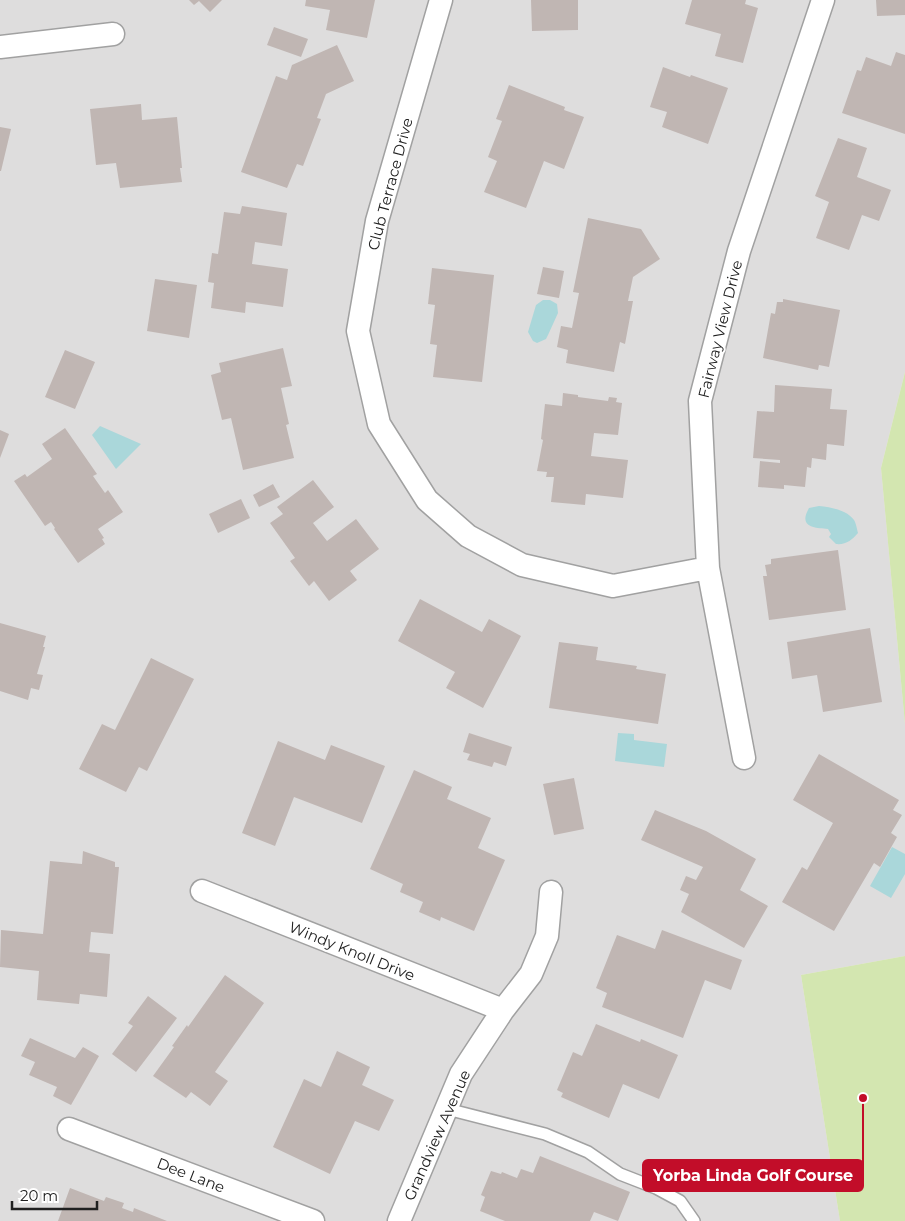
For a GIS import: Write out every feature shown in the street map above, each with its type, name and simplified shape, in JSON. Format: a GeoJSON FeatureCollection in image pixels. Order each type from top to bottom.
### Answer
{"type":"FeatureCollection","features":[{"type":"Feature","properties":{"kind":"street","name":"Club Terrace Drive"},"geometry":{"type":"LineString","coordinates":[[441,0],[377,221],[358,331],[379,424],[427,500],[468,536],[522,565],[613,586],[708,568]]}},
{"type":"Feature","properties":{"kind":"street","name":"Fairway View Drive"},"geometry":{"type":"LineString","coordinates":[[744,758],[708,568],[700,401],[739,251],[823,0]]}},
{"type":"Feature","properties":{"kind":"street"},"geometry":{"type":"LineString","coordinates":[[0,47],[113,34]]}},
{"type":"Feature","properties":{"kind":"street","name":"Windy Knoll Drive"},"geometry":{"type":"LineString","coordinates":[[202,891],[503,1010]]}},
{"type":"Feature","properties":{"kind":"street","name":"Grandview Avenue"},"geometry":{"type":"LineString","coordinates":[[399,1221],[461,1074],[503,1010],[531,974],[547,936],[551,892]]}},
{"type":"Feature","properties":{"kind":"street","name":"Dee Lane"},"geometry":{"type":"LineString","coordinates":[[69,1129],[313,1221]]}},
{"type":"Feature","properties":{"kind":"lane"},"geometry":{"type":"LineString","coordinates":[[447,1110],[545,1134],[588,1152],[620,1174],[656,1188],[680,1201],[694,1221]]}},
{"type":"Feature","properties":{"kind":"shaded area"},"geometry":{"type":"Polygon","coordinates":[[[0,0],[905,0],[905,372],[881,468],[905,724],[905,956],[801,975],[840,1221],[0,1221],[0,0]]]}},
{"type":"Feature","properties":{"kind":"green space"},"geometry":{"type":"Polygon","coordinates":[[[905,372],[905,724],[881,468],[905,372]]]}},
{"type":"Feature","properties":{"kind":"green space"},"geometry":{"type":"Polygon","coordinates":[[[905,956],[905,1221],[840,1221],[801,975],[905,956]]]}},
{"type":"Feature","properties":{"kind":"water"},"geometry":{"type":"Polygon","coordinates":[[[543,300],[550,300],[557,304],[558,313],[546,339],[537,343],[533,341],[528,332],[536,305],[543,300]]]}},
{"type":"Feature","properties":{"kind":"water"},"geometry":{"type":"Polygon","coordinates":[[[100,426],[141,444],[116,469],[92,435],[100,426]]]}},
{"type":"Feature","properties":{"kind":"water"},"geometry":{"type":"Polygon","coordinates":[[[819,506],[843,511],[854,520],[858,533],[849,542],[836,544],[829,537],[831,534],[828,529],[813,527],[806,523],[806,514],[809,508],[819,506]]]}},
{"type":"Feature","properties":{"kind":"water"},"geometry":{"type":"Polygon","coordinates":[[[618,733],[634,734],[634,740],[667,744],[664,767],[615,761],[618,733]]]}},
{"type":"Feature","properties":{"kind":"water"},"geometry":{"type":"Polygon","coordinates":[[[892,847],[905,854],[905,874],[891,898],[870,886],[892,847]]]}},
{"type":"Feature","properties":{"kind":"building"},"geometry":{"type":"Polygon","coordinates":[[[189,0],[222,0],[210,12],[199,1],[194,5],[189,0]]]}},
{"type":"Feature","properties":{"kind":"building"},"geometry":{"type":"Polygon","coordinates":[[[306,0],[375,0],[367,38],[326,30],[330,10],[305,6],[306,0]]]}},
{"type":"Feature","properties":{"kind":"building"},"geometry":{"type":"Polygon","coordinates":[[[531,0],[578,0],[578,30],[532,31],[531,0]]]}},
{"type":"Feature","properties":{"kind":"building"},"geometry":{"type":"Polygon","coordinates":[[[692,0],[746,0],[745,4],[758,8],[743,63],[715,56],[721,34],[685,24],[692,0]]]}},
{"type":"Feature","properties":{"kind":"building"},"geometry":{"type":"Polygon","coordinates":[[[876,0],[905,0],[905,15],[877,16],[876,0]]]}},
{"type":"Feature","properties":{"kind":"building"},"geometry":{"type":"Polygon","coordinates":[[[274,27],[308,39],[301,57],[267,45],[274,27]]]}},
{"type":"Feature","properties":{"kind":"building"},"geometry":{"type":"Polygon","coordinates":[[[337,45],[354,81],[326,94],[317,118],[321,119],[303,166],[297,164],[287,188],[241,172],[276,76],[287,80],[292,65],[337,45]]]}},
{"type":"Feature","properties":{"kind":"building"},"geometry":{"type":"Polygon","coordinates":[[[896,52],[905,55],[905,134],[842,113],[857,70],[861,71],[866,57],[891,66],[896,52]]]}},
{"type":"Feature","properties":{"kind":"building"},"geometry":{"type":"Polygon","coordinates":[[[663,67],[728,88],[708,144],[662,127],[667,112],[650,107],[663,67]]]}},
{"type":"Feature","properties":{"kind":"building"},"geometry":{"type":"Polygon","coordinates":[[[509,85],[565,107],[564,110],[584,117],[564,169],[544,161],[526,208],[484,192],[497,161],[488,157],[502,121],[496,119],[509,85]]]}},
{"type":"Feature","properties":{"kind":"building"},"geometry":{"type":"Polygon","coordinates":[[[141,104],[142,120],[177,117],[182,182],[120,188],[116,163],[96,165],[90,109],[141,104]]]}},
{"type":"Feature","properties":{"kind":"building"},"geometry":{"type":"Polygon","coordinates":[[[0,127],[11,129],[1,171],[0,171],[0,127]]]}},
{"type":"Feature","properties":{"kind":"building"},"geometry":{"type":"Polygon","coordinates":[[[838,138],[867,148],[857,177],[891,190],[879,221],[862,215],[849,250],[816,238],[829,202],[815,196],[838,138]]]}},
{"type":"Feature","properties":{"kind":"building"},"geometry":{"type":"Polygon","coordinates":[[[242,206],[287,213],[282,246],[255,242],[252,264],[288,269],[283,307],[246,302],[245,313],[211,308],[214,283],[208,282],[212,253],[218,254],[224,212],[240,214],[242,206]]]}},
{"type":"Feature","properties":{"kind":"building"},"geometry":{"type":"Polygon","coordinates":[[[588,218],[641,229],[660,259],[633,277],[628,301],[633,301],[625,344],[620,342],[614,372],[566,363],[568,350],[557,347],[561,326],[572,328],[579,293],[573,292],[588,218]]]}},
{"type":"Feature","properties":{"kind":"building"},"geometry":{"type":"Polygon","coordinates":[[[543,267],[564,271],[559,298],[537,294],[543,267]]]}},
{"type":"Feature","properties":{"kind":"building"},"geometry":{"type":"Polygon","coordinates":[[[432,268],[494,275],[482,382],[433,377],[437,345],[430,344],[435,305],[428,304],[432,268]]]}},
{"type":"Feature","properties":{"kind":"building"},"geometry":{"type":"Polygon","coordinates":[[[155,279],[197,285],[189,338],[147,331],[155,279]]]}},
{"type":"Feature","properties":{"kind":"building"},"geometry":{"type":"Polygon","coordinates":[[[783,299],[840,310],[829,367],[819,365],[818,370],[763,358],[771,313],[775,314],[777,302],[783,302],[783,299]]]}},
{"type":"Feature","properties":{"kind":"building"},"geometry":{"type":"Polygon","coordinates":[[[283,348],[292,386],[281,388],[289,424],[286,425],[294,458],[243,470],[231,418],[222,420],[211,375],[221,372],[219,363],[283,348]]]}},
{"type":"Feature","properties":{"kind":"building"},"geometry":{"type":"Polygon","coordinates":[[[65,350],[95,362],[75,409],[45,397],[65,350]]]}},
{"type":"Feature","properties":{"kind":"building"},"geometry":{"type":"Polygon","coordinates":[[[775,385],[832,389],[830,409],[847,410],[844,446],[827,444],[826,460],[812,458],[811,468],[807,467],[805,487],[784,485],[784,489],[758,487],[760,461],[780,463],[780,460],[753,458],[757,411],[774,412],[775,385]]]}},
{"type":"Feature","properties":{"kind":"building"},"geometry":{"type":"Polygon","coordinates":[[[563,393],[608,401],[609,397],[617,398],[616,402],[622,403],[618,435],[594,433],[591,456],[628,460],[623,498],[586,494],[585,505],[551,502],[554,477],[546,477],[547,472],[537,471],[543,440],[541,439],[545,404],[562,406],[563,393]]]}},
{"type":"Feature","properties":{"kind":"building"},"geometry":{"type":"Polygon","coordinates":[[[65,428],[97,474],[93,476],[105,493],[108,490],[123,512],[98,529],[104,538],[102,539],[105,544],[78,563],[51,522],[45,526],[14,481],[25,474],[27,477],[52,459],[42,444],[65,428]]]}},
{"type":"Feature","properties":{"kind":"building"},"geometry":{"type":"Polygon","coordinates":[[[0,430],[9,434],[0,458],[0,430]]]}},
{"type":"Feature","properties":{"kind":"building"},"geometry":{"type":"Polygon","coordinates":[[[313,480],[334,507],[313,523],[327,541],[356,519],[379,549],[350,571],[357,580],[329,601],[314,581],[309,586],[290,561],[295,558],[270,523],[283,514],[277,507],[313,480]]]}},
{"type":"Feature","properties":{"kind":"building"},"geometry":{"type":"Polygon","coordinates":[[[273,484],[280,497],[259,507],[253,495],[273,484]]]}},
{"type":"Feature","properties":{"kind":"building"},"geometry":{"type":"Polygon","coordinates":[[[241,499],[250,518],[218,533],[209,514],[241,499]]]}},
{"type":"Feature","properties":{"kind":"building"},"geometry":{"type":"Polygon","coordinates":[[[838,550],[846,610],[769,620],[763,576],[767,576],[765,565],[771,564],[771,559],[838,550]]]}},
{"type":"Feature","properties":{"kind":"building"},"geometry":{"type":"Polygon","coordinates":[[[420,599],[482,632],[489,619],[521,636],[483,708],[446,688],[455,672],[398,641],[420,599]]]}},
{"type":"Feature","properties":{"kind":"building"},"geometry":{"type":"Polygon","coordinates":[[[0,623],[46,636],[43,647],[45,647],[37,674],[43,675],[39,690],[31,688],[28,700],[0,691],[0,623]]]}},
{"type":"Feature","properties":{"kind":"building"},"geometry":{"type":"Polygon","coordinates":[[[870,628],[882,702],[823,712],[817,675],[792,679],[787,642],[870,628]]]}},
{"type":"Feature","properties":{"kind":"building"},"geometry":{"type":"Polygon","coordinates":[[[559,642],[598,647],[596,660],[637,666],[636,669],[666,674],[658,724],[549,708],[559,642]]]}},
{"type":"Feature","properties":{"kind":"building"},"geometry":{"type":"Polygon","coordinates":[[[151,658],[194,679],[147,771],[139,767],[126,792],[79,769],[102,724],[115,730],[151,658]]]}},
{"type":"Feature","properties":{"kind":"building"},"geometry":{"type":"Polygon","coordinates":[[[469,733],[512,747],[506,766],[494,762],[492,767],[467,760],[470,754],[463,752],[469,733]]]}},
{"type":"Feature","properties":{"kind":"building"},"geometry":{"type":"Polygon","coordinates":[[[278,741],[325,760],[331,745],[385,766],[362,823],[294,797],[275,846],[242,833],[278,741]]]}},
{"type":"Feature","properties":{"kind":"building"},"geometry":{"type":"Polygon","coordinates":[[[819,754],[899,800],[893,810],[902,815],[891,833],[897,837],[880,867],[874,863],[834,931],[782,902],[802,867],[807,870],[833,823],[793,800],[819,754]]]}},
{"type":"Feature","properties":{"kind":"building"},"geometry":{"type":"Polygon","coordinates":[[[414,770],[452,787],[447,799],[491,818],[478,848],[505,860],[474,931],[441,917],[440,921],[419,912],[423,902],[400,892],[403,884],[370,869],[414,770]]]}},
{"type":"Feature","properties":{"kind":"building"},"geometry":{"type":"Polygon","coordinates":[[[574,778],[584,829],[554,835],[543,784],[574,778]]]}},
{"type":"Feature","properties":{"kind":"building"},"geometry":{"type":"Polygon","coordinates":[[[655,810],[706,831],[756,859],[740,890],[768,906],[744,948],[681,912],[689,894],[680,890],[686,876],[696,880],[703,867],[641,840],[655,810]]]}},
{"type":"Feature","properties":{"kind":"building"},"geometry":{"type":"Polygon","coordinates":[[[83,851],[115,862],[115,867],[119,867],[113,934],[91,932],[89,952],[110,954],[107,997],[80,994],[79,1004],[37,1000],[39,971],[0,967],[1,930],[43,934],[50,861],[82,864],[83,851]]]}},
{"type":"Feature","properties":{"kind":"building"},"geometry":{"type":"Polygon","coordinates":[[[662,930],[742,960],[731,990],[705,980],[683,1038],[602,1007],[607,993],[596,988],[617,935],[655,949],[662,930]]]}},
{"type":"Feature","properties":{"kind":"building"},"geometry":{"type":"Polygon","coordinates":[[[225,975],[264,1003],[215,1072],[228,1081],[210,1106],[191,1092],[186,1098],[153,1076],[174,1047],[172,1046],[225,975]]]}},
{"type":"Feature","properties":{"kind":"building"},"geometry":{"type":"Polygon","coordinates":[[[148,996],[177,1018],[136,1072],[112,1054],[133,1026],[128,1023],[148,996]]]}},
{"type":"Feature","properties":{"kind":"building"},"geometry":{"type":"Polygon","coordinates":[[[596,1024],[640,1042],[641,1039],[678,1055],[659,1099],[623,1084],[609,1118],[561,1097],[563,1093],[557,1090],[573,1052],[582,1056],[596,1024]]]}},
{"type":"Feature","properties":{"kind":"building"},"geometry":{"type":"Polygon","coordinates":[[[30,1038],[75,1058],[83,1047],[99,1056],[71,1105],[53,1096],[57,1087],[29,1075],[35,1062],[21,1056],[30,1038]]]}},
{"type":"Feature","properties":{"kind":"building"},"geometry":{"type":"Polygon","coordinates":[[[337,1051],[370,1067],[362,1085],[394,1100],[379,1131],[355,1121],[330,1174],[273,1147],[304,1079],[321,1087],[337,1051]]]}},
{"type":"Feature","properties":{"kind":"building"},"geometry":{"type":"Polygon","coordinates":[[[540,1156],[630,1192],[618,1221],[594,1212],[590,1221],[505,1221],[480,1211],[485,1197],[481,1195],[491,1171],[501,1174],[502,1172],[517,1178],[521,1169],[533,1173],[540,1156]]]}},
{"type":"Feature","properties":{"kind":"building"},"geometry":{"type":"Polygon","coordinates":[[[70,1188],[104,1201],[106,1197],[124,1203],[122,1208],[133,1212],[134,1208],[167,1221],[58,1221],[70,1188]]]}},
{"type":"Feature","properties":{"kind":"place","name":"Yorba Linda Golf Course"},"geometry":{"type":"Point","coordinates":[863,1098]}}]}
